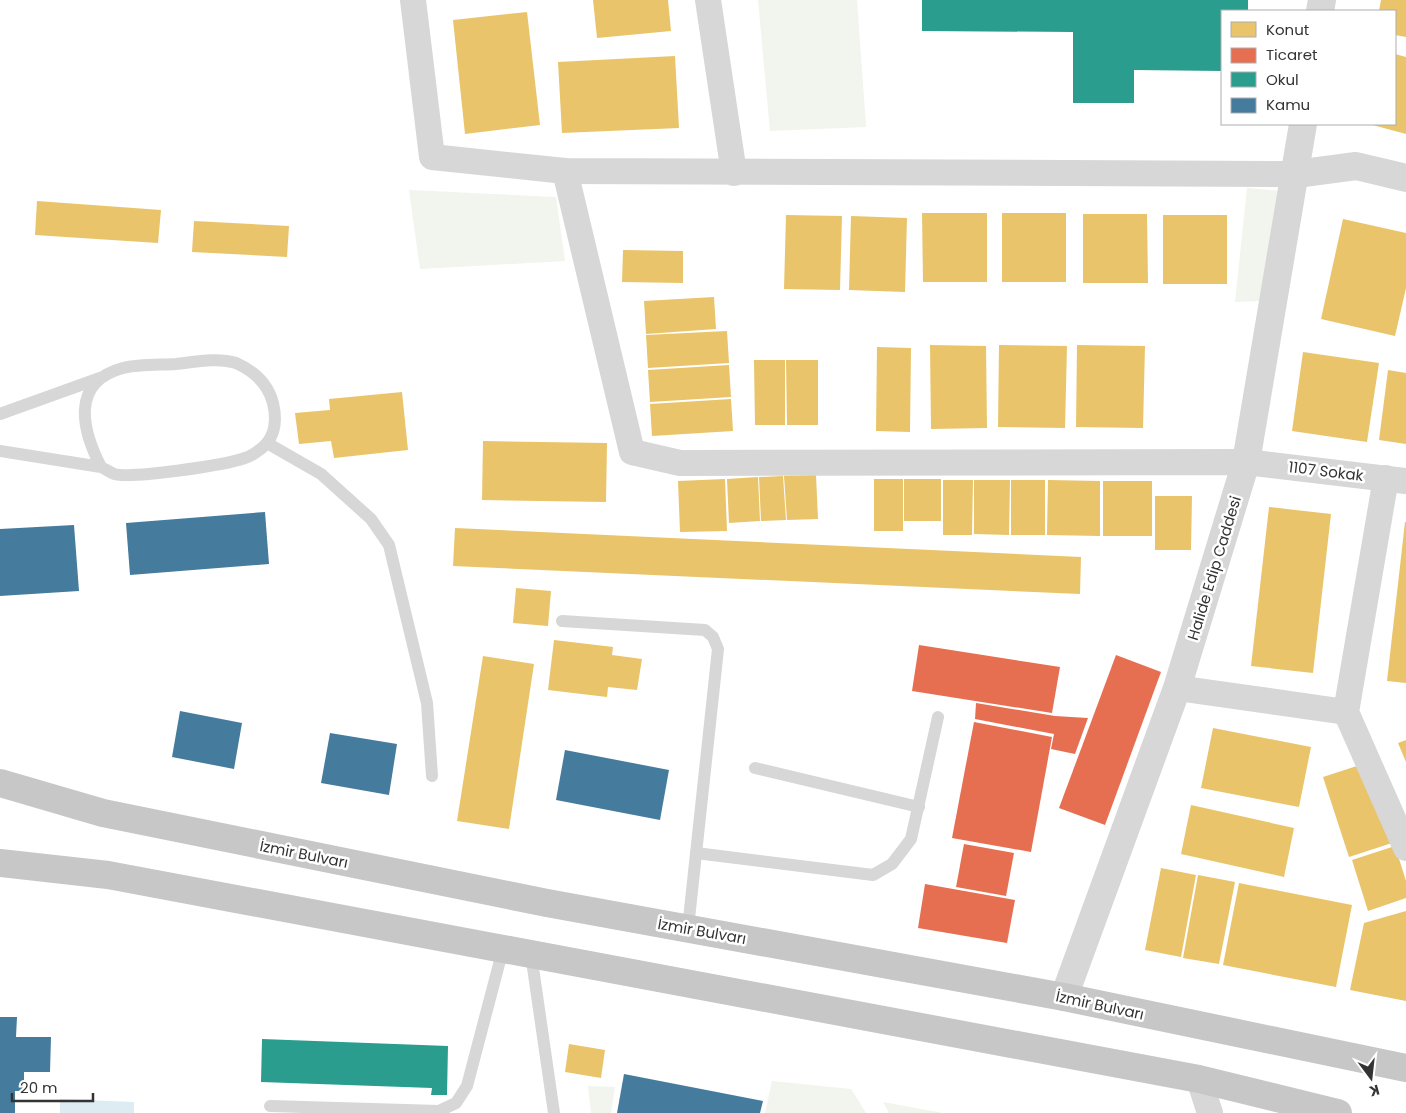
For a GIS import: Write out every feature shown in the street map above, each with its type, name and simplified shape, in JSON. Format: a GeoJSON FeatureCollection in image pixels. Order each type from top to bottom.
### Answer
{"type":"FeatureCollection","features":[{"type":"Feature","properties":{"kind":"highway","name":"İzmir Bulvarı"},"geometry":{"type":"LineString","coordinates":[[0,783],[103,813],[547,903],[1064,997],[1406,1068]]}},
{"type":"Feature","properties":{"kind":"highway"},"geometry":{"type":"LineString","coordinates":[[0,863],[108,875],[531,954],[1199,1079],[1338,1113]]}},
{"type":"Feature","properties":{"kind":"street"},"geometry":{"type":"LineString","coordinates":[[414,0],[432,157],[565,171],[1296,174],[1356,166],[1406,178]]}},
{"type":"Feature","properties":{"kind":"street"},"geometry":{"type":"LineString","coordinates":[[708,0],[734,173]]}},
{"type":"Feature","properties":{"kind":"street","name":"Halide Edip Caddesi"},"geometry":{"type":"LineString","coordinates":[[1064,997],[1177,688],[1246,462],[1303,125]]}},
{"type":"Feature","properties":{"kind":"street","name":"1107 Sokak"},"geometry":{"type":"LineString","coordinates":[[565,171],[632,452],[680,463],[1246,462],[1396,479]]}},
{"type":"Feature","properties":{"kind":"street"},"geometry":{"type":"LineString","coordinates":[[1396,479],[1346,712],[1404,834]]}},
{"type":"Feature","properties":{"kind":"street"},"geometry":{"type":"LineString","coordinates":[[1177,688],[1346,712]]}},
{"type":"Feature","properties":{"kind":"street"},"geometry":{"type":"LineString","coordinates":[[1199,1079],[1210,1113]]}},
{"type":"Feature","properties":{"kind":"lane"},"geometry":{"type":"LineString","coordinates":[[0,414],[123,368],[218,361],[235,363],[257,375],[270,392],[275,425],[267,443],[248,458],[216,465],[141,474],[115,474],[101,467],[0,451]]}},
{"type":"Feature","properties":{"kind":"lane"},"geometry":{"type":"LineString","coordinates":[[100,378],[88,392],[84,409],[90,446],[101,467]]}},
{"type":"Feature","properties":{"kind":"lane"},"geometry":{"type":"LineString","coordinates":[[267,443],[322,474],[371,518],[389,545],[427,703],[432,776]]}},
{"type":"Feature","properties":{"kind":"lane"},"geometry":{"type":"LineString","coordinates":[[562,621],[705,630],[713,637],[718,649],[688,928]]}},
{"type":"Feature","properties":{"kind":"lane"},"geometry":{"type":"LineString","coordinates":[[696,853],[873,874],[892,864],[912,839],[938,717]]}},
{"type":"Feature","properties":{"kind":"lane"},"geometry":{"type":"LineString","coordinates":[[755,768],[919,807]]}},
{"type":"Feature","properties":{"kind":"lane"},"geometry":{"type":"LineString","coordinates":[[270,1106],[439,1110],[456,1103],[467,1086],[503,949]]}},
{"type":"Feature","properties":{"kind":"lane"},"geometry":{"type":"LineString","coordinates":[[531,954],[554,1113]]}},
{"type":"Feature","properties":{"kind":"shaded area"},"geometry":{"type":"Polygon","coordinates":[[[758,0],[857,0],[866,127],[770,131],[758,0]]]}},
{"type":"Feature","properties":{"kind":"shaded area"},"geometry":{"type":"Polygon","coordinates":[[[1247,188],[1281,191],[1261,301],[1235,302],[1247,188]]]}},
{"type":"Feature","properties":{"kind":"shaded area"},"geometry":{"type":"Polygon","coordinates":[[[409,190],[556,197],[565,261],[420,269],[409,190]]]}},
{"type":"Feature","properties":{"kind":"shaded area"},"geometry":{"type":"Polygon","coordinates":[[[772,1081],[851,1089],[866,1113],[765,1113],[772,1081]]]}},
{"type":"Feature","properties":{"kind":"shaded area"},"geometry":{"type":"Polygon","coordinates":[[[588,1086],[615,1087],[611,1113],[591,1113],[588,1086]]]}},
{"type":"Feature","properties":{"kind":"shaded area"},"geometry":{"type":"Polygon","coordinates":[[[60,1099],[134,1102],[134,1113],[60,1113],[60,1099]]]}},
{"type":"Feature","properties":{"kind":"shaded area"},"geometry":{"type":"Polygon","coordinates":[[[883,1102],[943,1113],[889,1113],[883,1102]]]}},
{"type":"Feature","properties":{"kind":"building: Konut"},"geometry":{"type":"Polygon","coordinates":[[[593,0],[668,0],[671,31],[597,38],[593,0]]]}},
{"type":"Feature","properties":{"kind":"building: Konut"},"geometry":{"type":"Polygon","coordinates":[[[1381,0],[1406,0],[1406,37],[1396,35],[1396,10],[1379,10],[1381,0]]]}},
{"type":"Feature","properties":{"kind":"building: Konut"},"geometry":{"type":"Polygon","coordinates":[[[527,12],[540,125],[465,134],[453,20],[527,12]]]}},
{"type":"Feature","properties":{"kind":"building: Konut"},"geometry":{"type":"Polygon","coordinates":[[[1396,54],[1406,57],[1406,134],[1373,125],[1396,125],[1396,54]]]}},
{"type":"Feature","properties":{"kind":"building: Konut"},"geometry":{"type":"Polygon","coordinates":[[[675,56],[679,128],[562,133],[558,62],[675,56]]]}},
{"type":"Feature","properties":{"kind":"building: Konut"},"geometry":{"type":"Polygon","coordinates":[[[37,201],[161,210],[158,243],[35,235],[37,201]]]}},
{"type":"Feature","properties":{"kind":"building: Konut"},"geometry":{"type":"Polygon","coordinates":[[[922,213],[987,213],[987,282],[923,282],[922,213]]]}},
{"type":"Feature","properties":{"kind":"building: Konut"},"geometry":{"type":"Polygon","coordinates":[[[1002,213],[1066,213],[1066,282],[1002,282],[1002,213]]]}},
{"type":"Feature","properties":{"kind":"building: Konut"},"geometry":{"type":"Polygon","coordinates":[[[1083,214],[1147,214],[1148,283],[1083,283],[1083,214]]]}},
{"type":"Feature","properties":{"kind":"building: Konut"},"geometry":{"type":"Polygon","coordinates":[[[786,215],[842,216],[840,290],[784,289],[786,215]]]}},
{"type":"Feature","properties":{"kind":"building: Konut"},"geometry":{"type":"Polygon","coordinates":[[[1163,215],[1227,215],[1227,284],[1163,284],[1163,215]]]}},
{"type":"Feature","properties":{"kind":"building: Konut"},"geometry":{"type":"Polygon","coordinates":[[[851,216],[907,218],[905,292],[849,290],[851,216]]]}},
{"type":"Feature","properties":{"kind":"building: Konut"},"geometry":{"type":"Polygon","coordinates":[[[1343,219],[1406,233],[1406,288],[1395,336],[1321,319],[1343,219]]]}},
{"type":"Feature","properties":{"kind":"building: Konut"},"geometry":{"type":"Polygon","coordinates":[[[194,221],[289,226],[287,257],[192,252],[194,221]]]}},
{"type":"Feature","properties":{"kind":"building: Konut"},"geometry":{"type":"Polygon","coordinates":[[[623,250],[683,251],[683,283],[622,282],[623,250]]]}},
{"type":"Feature","properties":{"kind":"building: Konut"},"geometry":{"type":"Polygon","coordinates":[[[714,297],[716,329],[646,334],[644,301],[714,297]]]}},
{"type":"Feature","properties":{"kind":"building: Konut"},"geometry":{"type":"Polygon","coordinates":[[[727,331],[729,363],[648,368],[646,335],[727,331]]]}},
{"type":"Feature","properties":{"kind":"building: Konut"},"geometry":{"type":"Polygon","coordinates":[[[930,345],[986,346],[987,428],[931,429],[930,345]]]}},
{"type":"Feature","properties":{"kind":"building: Konut"},"geometry":{"type":"Polygon","coordinates":[[[999,345],[1067,346],[1065,428],[998,427],[999,345]]]}},
{"type":"Feature","properties":{"kind":"building: Konut"},"geometry":{"type":"Polygon","coordinates":[[[1077,345],[1145,346],[1143,428],[1076,427],[1077,345]]]}},
{"type":"Feature","properties":{"kind":"building: Konut"},"geometry":{"type":"Polygon","coordinates":[[[877,347],[911,348],[910,432],[876,431],[877,347]]]}},
{"type":"Feature","properties":{"kind":"building: Konut"},"geometry":{"type":"Polygon","coordinates":[[[1303,352],[1379,363],[1367,442],[1292,431],[1303,352]]]}},
{"type":"Feature","properties":{"kind":"building: Konut"},"geometry":{"type":"Polygon","coordinates":[[[754,360],[785,360],[785,425],[755,425],[754,360]]]}},
{"type":"Feature","properties":{"kind":"building: Konut"},"geometry":{"type":"Polygon","coordinates":[[[786,360],[818,360],[818,425],[787,425],[786,360]]]}},
{"type":"Feature","properties":{"kind":"building: Konut"},"geometry":{"type":"Polygon","coordinates":[[[729,365],[731,397],[650,402],[648,370],[729,365]]]}},
{"type":"Feature","properties":{"kind":"building: Konut"},"geometry":{"type":"Polygon","coordinates":[[[1388,370],[1406,373],[1406,444],[1379,440],[1388,370]]]}},
{"type":"Feature","properties":{"kind":"building: Konut"},"geometry":{"type":"Polygon","coordinates":[[[402,392],[408,450],[334,458],[331,441],[299,444],[295,413],[330,410],[329,399],[402,392]]]}},
{"type":"Feature","properties":{"kind":"building: Konut"},"geometry":{"type":"Polygon","coordinates":[[[731,399],[733,431],[652,436],[650,404],[731,399]]]}},
{"type":"Feature","properties":{"kind":"building: Konut"},"geometry":{"type":"Polygon","coordinates":[[[483,441],[607,443],[606,502],[482,500],[483,441]]]}},
{"type":"Feature","properties":{"kind":"building: Konut"},"geometry":{"type":"Polygon","coordinates":[[[816,475],[818,519],[787,520],[784,476],[816,475]]]}},
{"type":"Feature","properties":{"kind":"building: Konut"},"geometry":{"type":"Polygon","coordinates":[[[783,476],[786,520],[761,521],[759,477],[783,476]]]}},
{"type":"Feature","properties":{"kind":"building: Konut"},"geometry":{"type":"Polygon","coordinates":[[[758,477],[760,521],[729,523],[727,479],[758,477]]]}},
{"type":"Feature","properties":{"kind":"building: Konut"},"geometry":{"type":"Polygon","coordinates":[[[725,479],[727,531],[680,532],[678,481],[725,479]]]}},
{"type":"Feature","properties":{"kind":"building: Konut"},"geometry":{"type":"Polygon","coordinates":[[[874,479],[903,479],[903,531],[874,531],[874,479]]]}},
{"type":"Feature","properties":{"kind":"building: Konut"},"geometry":{"type":"Polygon","coordinates":[[[904,479],[941,479],[941,521],[904,521],[904,479]]]}},
{"type":"Feature","properties":{"kind":"building: Konut"},"geometry":{"type":"Polygon","coordinates":[[[943,480],[973,480],[972,535],[943,535],[943,480]]]}},
{"type":"Feature","properties":{"kind":"building: Konut"},"geometry":{"type":"Polygon","coordinates":[[[974,480],[1010,480],[1009,535],[974,534],[974,480]]]}},
{"type":"Feature","properties":{"kind":"building: Konut"},"geometry":{"type":"Polygon","coordinates":[[[1011,480],[1045,480],[1045,535],[1011,535],[1011,480]]]}},
{"type":"Feature","properties":{"kind":"building: Konut"},"geometry":{"type":"Polygon","coordinates":[[[1048,480],[1100,481],[1100,536],[1047,535],[1048,480]]]}},
{"type":"Feature","properties":{"kind":"building: Konut"},"geometry":{"type":"Polygon","coordinates":[[[1103,481],[1152,481],[1152,536],[1103,536],[1103,481]]]}},
{"type":"Feature","properties":{"kind":"building: Konut"},"geometry":{"type":"Polygon","coordinates":[[[1155,496],[1192,496],[1191,550],[1155,550],[1155,496]]]}},
{"type":"Feature","properties":{"kind":"building: Konut"},"geometry":{"type":"Polygon","coordinates":[[[1269,507],[1331,514],[1313,673],[1251,666],[1269,507]]]}},
{"type":"Feature","properties":{"kind":"building: Konut"},"geometry":{"type":"Polygon","coordinates":[[[1406,522],[1406,683],[1387,681],[1406,522]]]}},
{"type":"Feature","properties":{"kind":"building: Konut"},"geometry":{"type":"Polygon","coordinates":[[[455,528],[1081,557],[1080,594],[453,566],[455,528]]]}},
{"type":"Feature","properties":{"kind":"building: Konut"},"geometry":{"type":"Polygon","coordinates":[[[516,588],[551,591],[548,626],[513,623],[516,588]]]}},
{"type":"Feature","properties":{"kind":"building: Konut"},"geometry":{"type":"Polygon","coordinates":[[[554,640],[613,647],[612,655],[642,659],[637,690],[608,687],[607,697],[548,690],[554,640]]]}},
{"type":"Feature","properties":{"kind":"building: Konut"},"geometry":{"type":"Polygon","coordinates":[[[483,656],[534,664],[509,829],[457,821],[483,656]]]}},
{"type":"Feature","properties":{"kind":"building: Konut"},"geometry":{"type":"Polygon","coordinates":[[[1213,728],[1311,747],[1299,807],[1201,788],[1213,728]]]}},
{"type":"Feature","properties":{"kind":"building: Konut"},"geometry":{"type":"Polygon","coordinates":[[[1406,740],[1406,762],[1398,743],[1406,740]]]}},
{"type":"Feature","properties":{"kind":"building: Konut"},"geometry":{"type":"Polygon","coordinates":[[[1366,763],[1392,843],[1349,857],[1323,777],[1366,763]]]}},
{"type":"Feature","properties":{"kind":"building: Konut"},"geometry":{"type":"Polygon","coordinates":[[[1191,805],[1294,828],[1284,877],[1181,854],[1191,805]]]}},
{"type":"Feature","properties":{"kind":"building: Konut"},"geometry":{"type":"Polygon","coordinates":[[[1395,846],[1406,881],[1406,898],[1368,911],[1352,860],[1395,846]]]}},
{"type":"Feature","properties":{"kind":"building: Konut"},"geometry":{"type":"Polygon","coordinates":[[[1161,868],[1196,875],[1181,957],[1145,950],[1161,868]]]}},
{"type":"Feature","properties":{"kind":"building: Konut"},"geometry":{"type":"Polygon","coordinates":[[[1198,875],[1235,882],[1219,964],[1183,958],[1198,875]]]}},
{"type":"Feature","properties":{"kind":"building: Konut"},"geometry":{"type":"Polygon","coordinates":[[[1239,883],[1352,905],[1336,987],[1223,965],[1239,883]]]}},
{"type":"Feature","properties":{"kind":"building: Konut"},"geometry":{"type":"Polygon","coordinates":[[[1406,911],[1406,1001],[1350,990],[1364,923],[1406,911]]]}},
{"type":"Feature","properties":{"kind":"building: Konut"},"geometry":{"type":"Polygon","coordinates":[[[569,1044],[605,1050],[601,1078],[565,1072],[569,1044]]]}},
{"type":"Feature","properties":{"kind":"building: Ticaret"},"geometry":{"type":"Polygon","coordinates":[[[919,645],[1060,667],[1052,713],[912,691],[919,645]]]}},
{"type":"Feature","properties":{"kind":"building: Ticaret"},"geometry":{"type":"Polygon","coordinates":[[[1116,655],[1161,672],[1105,825],[1059,808],[1116,655]]]}},
{"type":"Feature","properties":{"kind":"building: Ticaret"},"geometry":{"type":"Polygon","coordinates":[[[976,703],[1055,716],[1088,718],[1075,754],[1051,749],[1054,734],[975,719],[976,703]]]}},
{"type":"Feature","properties":{"kind":"building: Ticaret"},"geometry":{"type":"Polygon","coordinates":[[[974,722],[1052,737],[1031,852],[952,838],[974,722]]]}},
{"type":"Feature","properties":{"kind":"building: Ticaret"},"geometry":{"type":"Polygon","coordinates":[[[964,844],[1014,853],[1006,896],[956,887],[964,844]]]}},
{"type":"Feature","properties":{"kind":"building: Ticaret"},"geometry":{"type":"Polygon","coordinates":[[[925,884],[1015,900],[1007,943],[918,928],[925,884]]]}},
{"type":"Feature","properties":{"kind":"building: Okul"},"geometry":{"type":"Polygon","coordinates":[[[922,0],[1248,0],[1248,10],[1221,10],[1221,71],[1134,70],[1134,103],[1073,103],[1073,32],[922,31],[922,0]]]}},
{"type":"Feature","properties":{"kind":"building: Okul"},"geometry":{"type":"Polygon","coordinates":[[[262,1039],[448,1046],[447,1095],[431,1095],[432,1088],[261,1082],[262,1039]]]}},
{"type":"Feature","properties":{"kind":"building: Kamu"},"geometry":{"type":"Polygon","coordinates":[[[265,512],[269,564],[130,575],[126,523],[265,512]]]}},
{"type":"Feature","properties":{"kind":"building: Kamu"},"geometry":{"type":"Polygon","coordinates":[[[74,525],[79,591],[0,596],[0,529],[74,525]]]}},
{"type":"Feature","properties":{"kind":"building: Kamu"},"geometry":{"type":"Polygon","coordinates":[[[180,711],[242,723],[234,769],[172,757],[180,711]]]}},
{"type":"Feature","properties":{"kind":"building: Kamu"},"geometry":{"type":"Polygon","coordinates":[[[330,733],[397,744],[389,795],[321,783],[330,733]]]}},
{"type":"Feature","properties":{"kind":"building: Kamu"},"geometry":{"type":"Polygon","coordinates":[[[565,750],[669,770],[660,820],[556,800],[565,750]]]}},
{"type":"Feature","properties":{"kind":"building: Kamu"},"geometry":{"type":"Polygon","coordinates":[[[0,1017],[17,1017],[16,1037],[51,1037],[50,1072],[24,1072],[24,1091],[15,1091],[15,1113],[0,1113],[0,1017]]]}},
{"type":"Feature","properties":{"kind":"building: Kamu"},"geometry":{"type":"Polygon","coordinates":[[[624,1074],[763,1101],[760,1113],[617,1113],[624,1074]]]}}]}
